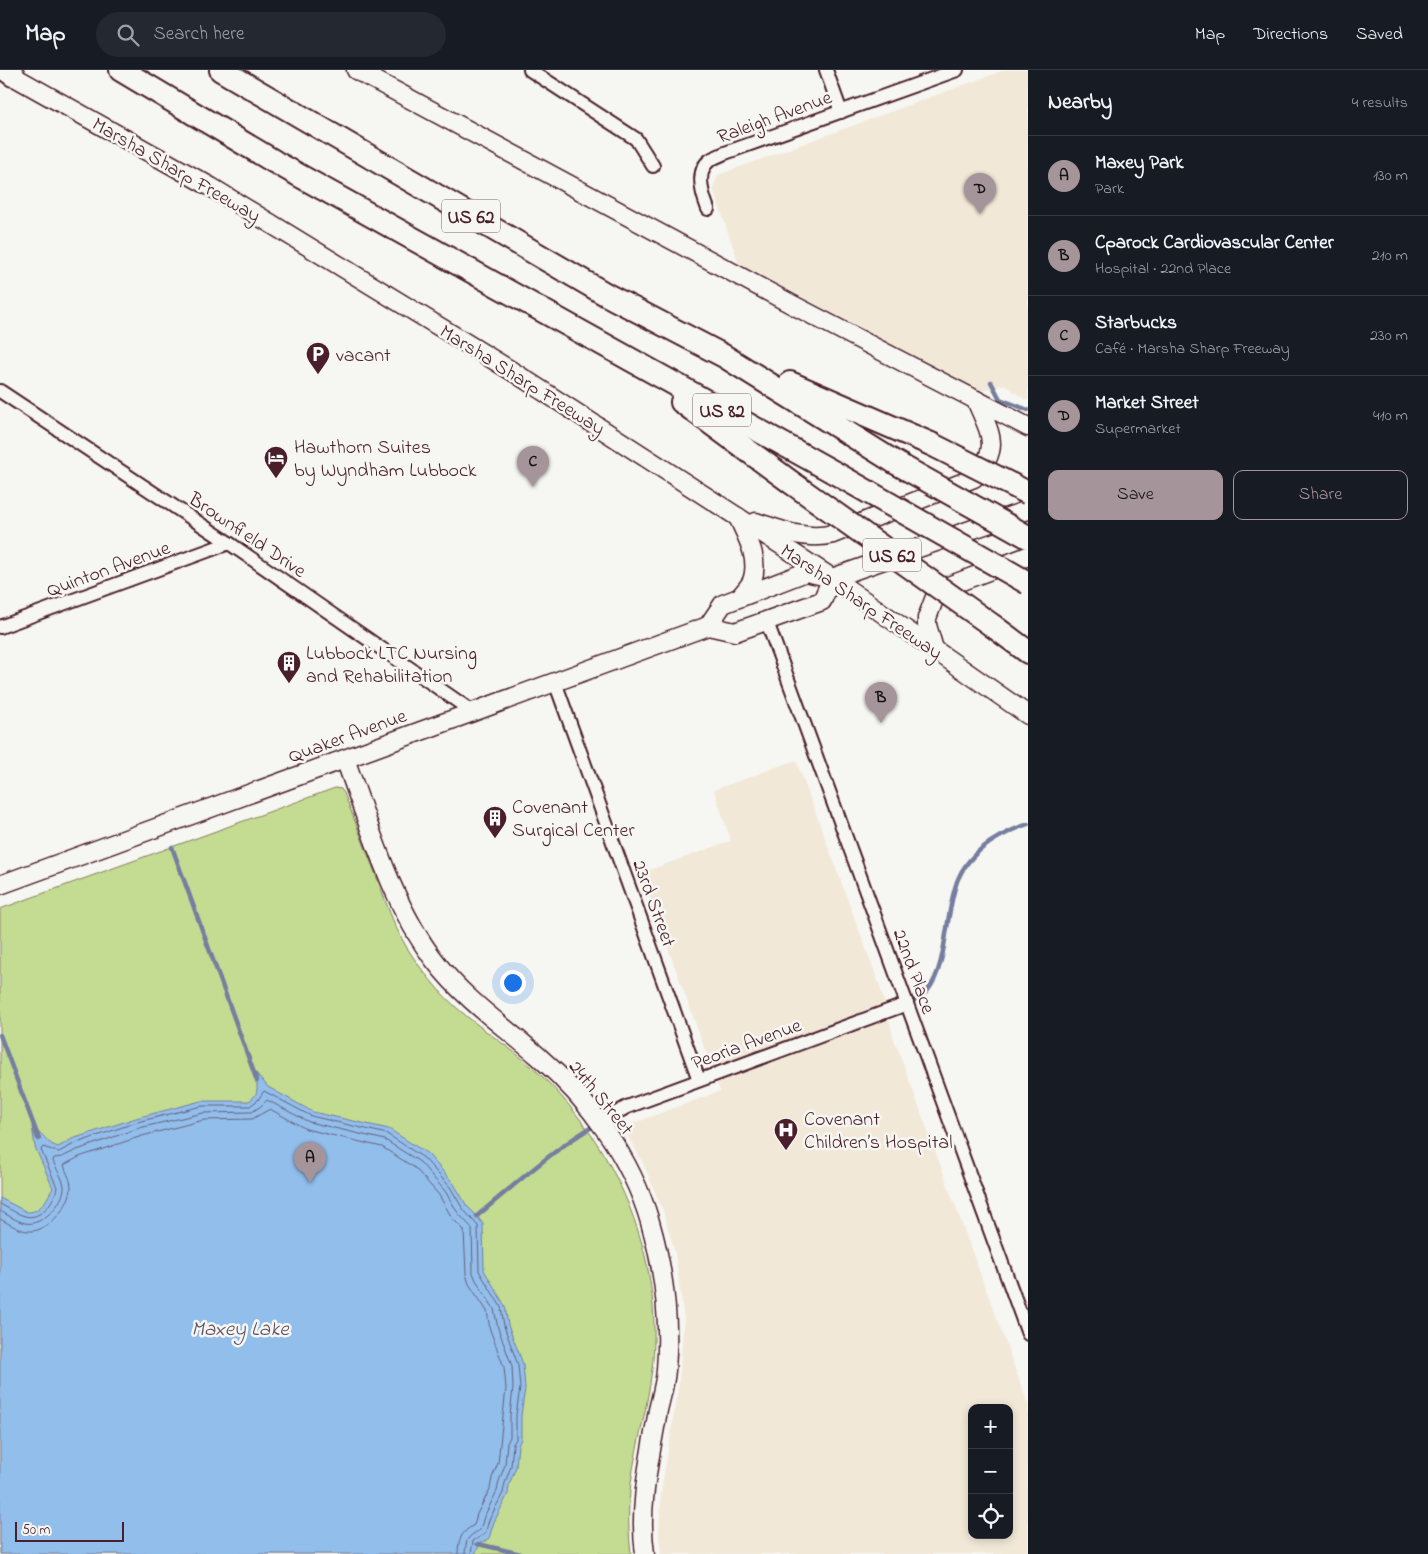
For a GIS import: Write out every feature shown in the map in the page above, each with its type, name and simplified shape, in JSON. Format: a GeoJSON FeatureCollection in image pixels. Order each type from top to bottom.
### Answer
{"type":"FeatureCollection","features":[{"type":"Feature","properties":{"kind":"highway","name":"US 62"},"geometry":{"type":"LineString","coordinates":[[121,70],[275,162],[609,347],[792,483],[1028,652]]}},
{"type":"Feature","properties":{"kind":"highway","name":"US 62"},"geometry":{"type":"LineString","coordinates":[[221,70],[607,295],[724,356],[931,444],[1028,493]]}},
{"type":"Feature","properties":{"kind":"highway","name":"US 82"},"geometry":{"type":"LineString","coordinates":[[609,347],[1028,583]]}},
{"type":"Feature","properties":{"kind":"highway","name":"US 82"},"geometry":{"type":"LineString","coordinates":[[724,356],[896,463],[1028,537]]}},
{"type":"Feature","properties":{"kind":"main road"},"geometry":{"type":"LineString","coordinates":[[356,70],[793,305],[1028,427]]}},
{"type":"Feature","properties":{"kind":"main road","name":"Marsha Sharp Freeway"},"geometry":{"type":"LineString","coordinates":[[7,72],[211,187],[515,373],[832,578],[1028,715]]}},
{"type":"Feature","properties":{"kind":"main road"},"geometry":{"type":"LineString","coordinates":[[738,517],[804,536],[821,537],[833,534],[974,478],[986,465],[991,449],[991,437],[976,400]]}},
{"type":"Feature","properties":{"kind":"main road"},"geometry":{"type":"LineString","coordinates":[[832,578],[822,601],[736,632],[708,626],[723,604],[806,572],[832,578],[1028,510]]}},
{"type":"Feature","properties":{"kind":"main road"},"geometry":{"type":"LineString","coordinates":[[738,517],[754,554],[755,565],[751,582],[740,597]]}},
{"type":"Feature","properties":{"kind":"main road"},"geometry":{"type":"LineString","coordinates":[[934,649],[927,626],[927,618],[935,597],[951,585],[1028,556]]}},
{"type":"Feature","properties":{"kind":"main road","name":"Quaker Avenue"},"geometry":{"type":"LineString","coordinates":[[0,885],[708,626]]}},
{"type":"Feature","properties":{"kind":"main road","name":"24th Street"},"geometry":{"type":"LineString","coordinates":[[345,758],[378,850],[397,895],[418,937],[435,962],[457,986],[540,1057],[580,1097],[616,1145],[634,1180],[650,1220],[660,1257],[665,1291],[667,1326],[666,1371],[644,1496],[645,1554]]}},
{"type":"Feature","properties":{"kind":"street"},"geometry":{"type":"LineString","coordinates":[[530,70],[636,140],[653,166]]}},
{"type":"Feature","properties":{"kind":"street"},"geometry":{"type":"LineString","coordinates":[[826,70],[841,112]]}},
{"type":"Feature","properties":{"kind":"street","name":"Raleigh Avenue"},"geometry":{"type":"LineString","coordinates":[[708,209],[703,196],[701,182],[702,170],[709,160],[957,70]]}},
{"type":"Feature","properties":{"kind":"street","name":"Brownfield Drive"},"geometry":{"type":"LineString","coordinates":[[0,391],[229,543],[473,712]]}},
{"type":"Feature","properties":{"kind":"street","name":"Quinton Avenue"},"geometry":{"type":"LineString","coordinates":[[0,627],[229,543]]}},
{"type":"Feature","properties":{"kind":"street","name":"22nd Place"},"geometry":{"type":"LineString","coordinates":[[767,622],[1028,1334]]}},
{"type":"Feature","properties":{"kind":"street","name":"23rd Street"},"geometry":{"type":"LineString","coordinates":[[555,682],[699,1080]]}},
{"type":"Feature","properties":{"kind":"street","name":"Peoria Avenue"},"geometry":{"type":"LineString","coordinates":[[600,1122],[627,1107],[907,1004]]}},
{"type":"Feature","properties":{"kind":"shaded area"},"geometry":{"type":"Polygon","coordinates":[[[1005,70],[1028,70],[1028,400],[1004,384],[980,391],[739,264],[713,188],[718,175],[1005,70]]]}},
{"type":"Feature","properties":{"kind":"shaded area","name":"Covenant Children’s Hospital"},"geometry":{"type":"Polygon","coordinates":[[[796,760],[880,987],[894,1039],[1028,1404],[1028,1554],[661,1554],[659,1533],[661,1494],[679,1383],[684,1318],[675,1253],[663,1211],[645,1167],[628,1136],[634,1123],[720,1091],[641,873],[731,841],[714,790],[796,760]]]}},
{"type":"Feature","properties":{"kind":"green space"},"geometry":{"type":"Polygon","coordinates":[[[335,788],[341,789],[344,793],[392,919],[416,961],[437,988],[457,1008],[524,1060],[564,1099],[597,1143],[611,1167],[634,1218],[649,1275],[653,1306],[654,1338],[650,1386],[636,1452],[629,1502],[631,1554],[0,1554],[0,909],[335,788]]]}},
{"type":"Feature","properties":{"kind":"water","name":"Maxey Lake"},"geometry":{"type":"Polygon","coordinates":[[[256,1073],[268,1087],[313,1112],[389,1129],[428,1154],[454,1184],[467,1206],[483,1224],[484,1270],[505,1306],[508,1325],[523,1364],[525,1388],[521,1416],[521,1439],[518,1445],[516,1467],[509,1485],[508,1494],[494,1522],[489,1538],[474,1544],[479,1546],[475,1554],[0,1554],[0,1198],[27,1212],[32,1212],[43,1204],[53,1188],[35,1147],[32,1126],[36,1139],[40,1137],[38,1132],[51,1144],[58,1147],[72,1139],[136,1118],[201,1101],[249,1101],[256,1092],[258,1079],[256,1073]]]}},
{"type":"Feature","properties":{"kind":"waterway"},"geometry":{"type":"LineString","coordinates":[[991,382],[1000,399],[1028,410]]}},
{"type":"Feature","properties":{"kind":"waterway"},"geometry":{"type":"LineString","coordinates":[[909,1003],[926,992],[934,979],[943,952],[954,892],[963,869],[978,851],[987,844],[1028,824]]}},
{"type":"Feature","properties":{"kind":"waterway"},"geometry":{"type":"LineString","coordinates":[[172,847],[257,1081]]}},
{"type":"Feature","properties":{"kind":"waterway"},"geometry":{"type":"LineString","coordinates":[[0,1035],[39,1139]]}},
{"type":"Feature","properties":{"kind":"waterway"},"geometry":{"type":"LineString","coordinates":[[477,1216],[565,1144],[597,1124]]}},
{"type":"Feature","properties":{"kind":"waterway"},"geometry":{"type":"LineString","coordinates":[[478,1544],[521,1554]]}},
{"type":"Feature","properties":{"kind":"place","name":"Market Street"},"geometry":{"type":"Point","coordinates":[980,214]}},
{"type":"Feature","properties":{"kind":"place","name":"vacant"},"geometry":{"type":"Point","coordinates":[318,375]}},
{"type":"Feature","properties":{"kind":"place","name":"Hawthorn Suites by Wyndham Lubbock"},"geometry":{"type":"Point","coordinates":[276,479]}},
{"type":"Feature","properties":{"kind":"place","name":"Starbucks"},"geometry":{"type":"Point","coordinates":[533,487]}},
{"type":"Feature","properties":{"kind":"place","name":"Lubbock LTC Nursing and Rehabilitation"},"geometry":{"type":"Point","coordinates":[289,684]}},
{"type":"Feature","properties":{"kind":"place","name":"Cparock Cardiovascular Center"},"geometry":{"type":"Point","coordinates":[881,723]}},
{"type":"Feature","properties":{"kind":"place","name":"Covenant Surgical Center"},"geometry":{"type":"Point","coordinates":[495,839]}},
{"type":"Feature","properties":{"kind":"place","name":"Covenant Children’s Hospital"},"geometry":{"type":"Point","coordinates":[786,1151]}},
{"type":"Feature","properties":{"kind":"place","name":"Maxey Park"},"geometry":{"type":"Point","coordinates":[310,1183]}}]}
